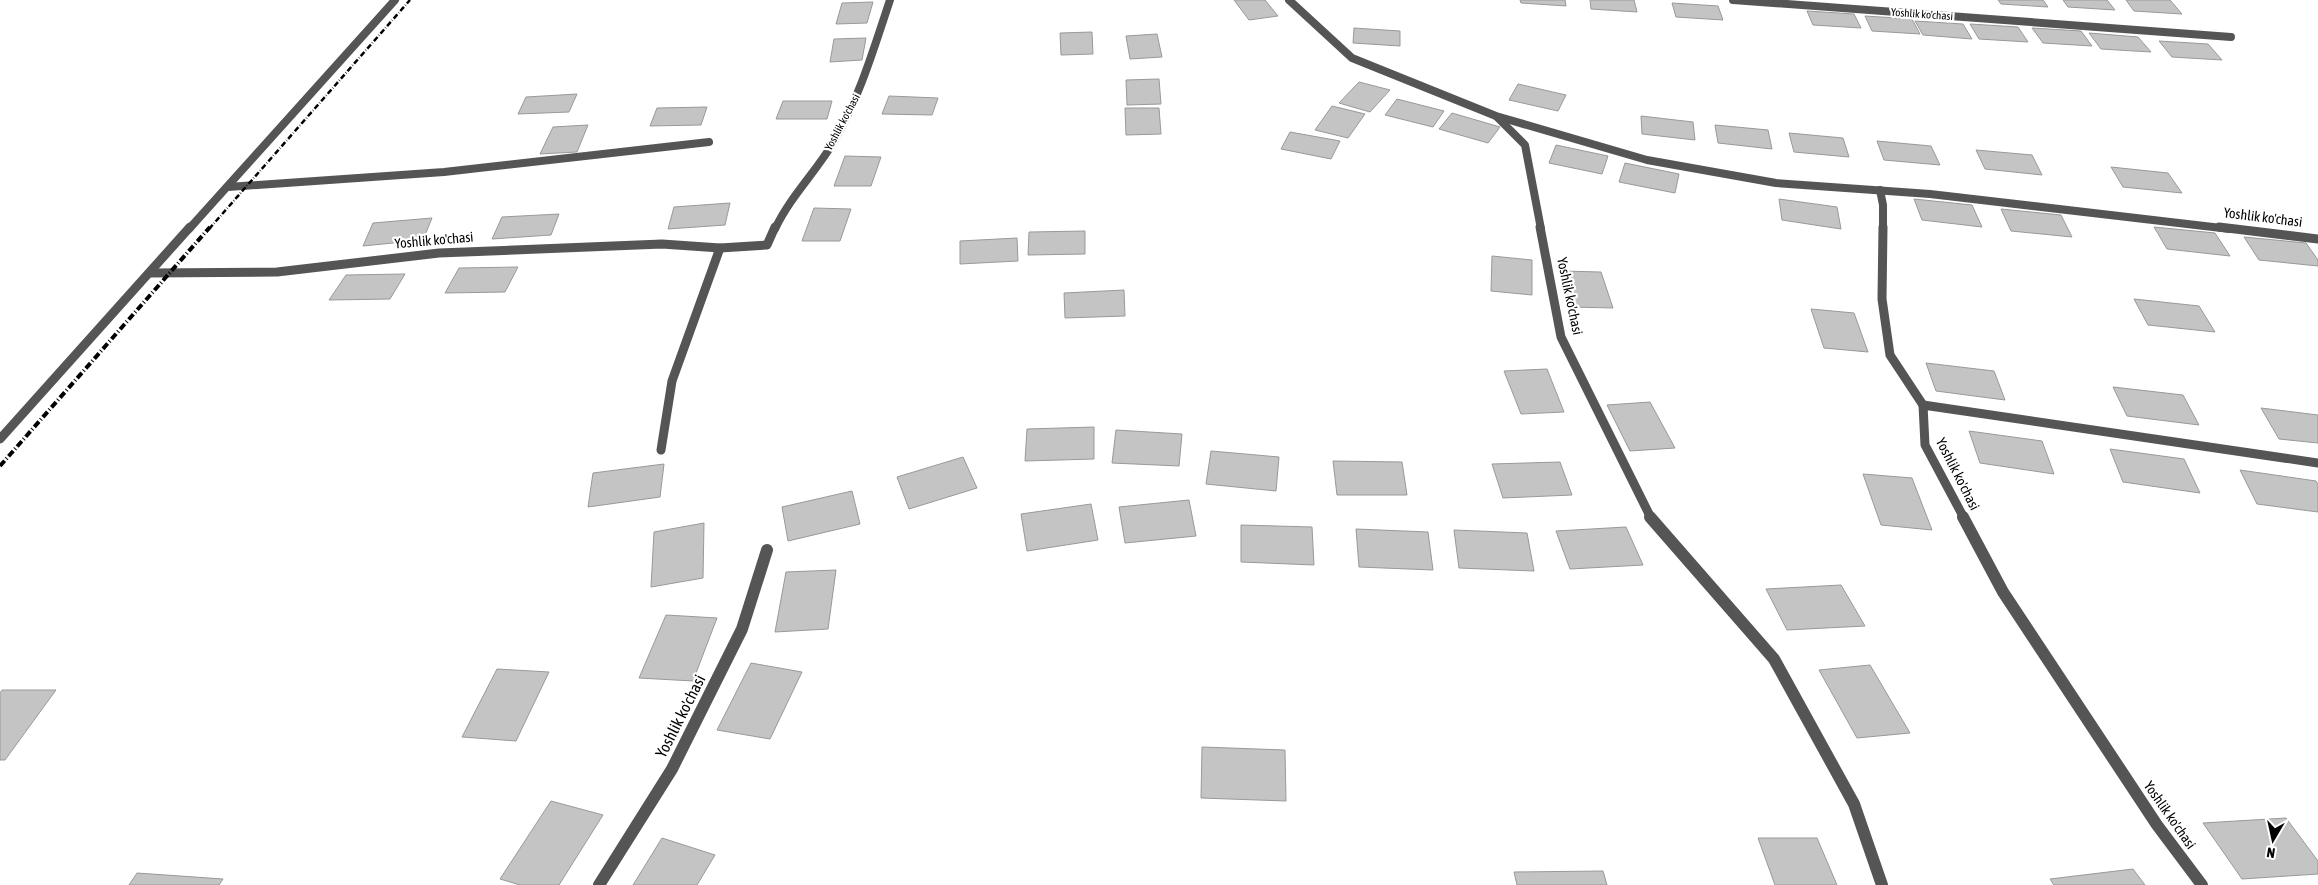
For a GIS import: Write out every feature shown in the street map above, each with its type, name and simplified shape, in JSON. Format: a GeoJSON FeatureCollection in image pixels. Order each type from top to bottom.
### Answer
{"type":"FeatureCollection","features":[{"type":"Feature","properties":{"kind":"street"},"geometry":{"type":"LineString","coordinates":[[0,440],[152,273],[394,0]]}},
{"type":"Feature","properties":{"kind":"street","name":"Yoshlik ko'chasi"},"geometry":{"type":"LineString","coordinates":[[152,273],[277,272],[449,253],[662,244],[720,248],[766,245],[784,208],[833,143],[865,76],[890,0]]}},
{"type":"Feature","properties":{"kind":"street","name":"Yoshlik ko'chasi"},"geometry":{"type":"LineString","coordinates":[[1289,0],[1352,58],[1496,116],[1647,160],[1776,183],[1930,194],[2318,239]]}},
{"type":"Feature","properties":{"kind":"street","name":"Yoshlik ko'chasi"},"geometry":{"type":"LineString","coordinates":[[1734,0],[2231,37]]}},
{"type":"Feature","properties":{"kind":"street","name":"Yoshlik ko'chasi"},"geometry":{"type":"LineString","coordinates":[[1496,116],[1525,145],[1561,337],[1650,517],[1774,659],[1854,804],[1882,885]]}},
{"type":"Feature","properties":{"kind":"street"},"geometry":{"type":"LineString","coordinates":[[228,187],[444,172],[709,142]]}},
{"type":"Feature","properties":{"kind":"street"},"geometry":{"type":"LineString","coordinates":[[1880,190],[1884,205],[1882,299],[1890,355],[1923,405],[2318,462]]}},
{"type":"Feature","properties":{"kind":"street"},"geometry":{"type":"LineString","coordinates":[[661,450],[672,381],[720,248]]}},
{"type":"Feature","properties":{"kind":"street","name":"Yoshlik ko'chasi"},"geometry":{"type":"LineString","coordinates":[[1923,405],[1924,445],[2003,592],[2157,825],[2202,885]]}},
{"type":"Feature","properties":{"kind":"street","name":"Yoshlik ko'chasi"},"geometry":{"type":"LineString","coordinates":[[599,885],[672,769],[742,630],[767,550]]}},
{"type":"Feature","properties":{"kind":"building"},"geometry":{"type":"Polygon","coordinates":[[[1234,0],[1265,0],[1278,16],[1249,20],[1234,0]]]}},
{"type":"Feature","properties":{"kind":"building"},"geometry":{"type":"Polygon","coordinates":[[[1520,0],[1565,0],[1566,6],[1521,3],[1520,0]]]}},
{"type":"Feature","properties":{"kind":"building"},"geometry":{"type":"Polygon","coordinates":[[[1590,0],[1634,0],[1637,12],[1591,9],[1590,0]]]}},
{"type":"Feature","properties":{"kind":"building"},"geometry":{"type":"Polygon","coordinates":[[[1998,0],[2043,0],[2048,7],[2001,4],[1998,0]]]}},
{"type":"Feature","properties":{"kind":"building"},"geometry":{"type":"Polygon","coordinates":[[[2063,0],[2107,0],[2115,10],[2068,7],[2063,0]]]}},
{"type":"Feature","properties":{"kind":"building"},"geometry":{"type":"Polygon","coordinates":[[[2126,0],[2170,0],[2182,14],[2134,11],[2126,0]]]}},
{"type":"Feature","properties":{"kind":"building"},"geometry":{"type":"Polygon","coordinates":[[[873,2],[867,23],[836,24],[842,3],[873,2]]]}},
{"type":"Feature","properties":{"kind":"building"},"geometry":{"type":"Polygon","coordinates":[[[1672,3],[1718,6],[1723,20],[1676,17],[1672,3]]]}},
{"type":"Feature","properties":{"kind":"building"},"geometry":{"type":"Polygon","coordinates":[[[1807,11],[1854,14],[1861,28],[1813,25],[1807,11]]]}},
{"type":"Feature","properties":{"kind":"building"},"geometry":{"type":"Polygon","coordinates":[[[1865,16],[1912,19],[1920,34],[1872,31],[1865,16]]]}},
{"type":"Feature","properties":{"kind":"building"},"geometry":{"type":"Polygon","coordinates":[[[1915,21],[1963,24],[1972,39],[1923,35],[1915,21]]]}},
{"type":"Feature","properties":{"kind":"building"},"geometry":{"type":"Polygon","coordinates":[[[1970,24],[2018,27],[2028,42],[1979,39],[1970,24]]]}},
{"type":"Feature","properties":{"kind":"building"},"geometry":{"type":"Polygon","coordinates":[[[1354,28],[1400,31],[1400,46],[1353,43],[1354,28]]]}},
{"type":"Feature","properties":{"kind":"building"},"geometry":{"type":"Polygon","coordinates":[[[2032,28],[2081,31],[2092,46],[2043,43],[2032,28]]]}},
{"type":"Feature","properties":{"kind":"building"},"geometry":{"type":"Polygon","coordinates":[[[1092,32],[1093,54],[1061,55],[1060,33],[1092,32]]]}},
{"type":"Feature","properties":{"kind":"building"},"geometry":{"type":"Polygon","coordinates":[[[2089,33],[2138,37],[2151,52],[2101,49],[2089,33]]]}},
{"type":"Feature","properties":{"kind":"building"},"geometry":{"type":"Polygon","coordinates":[[[1157,34],[1162,57],[1130,59],[1126,36],[1157,34]]]}},
{"type":"Feature","properties":{"kind":"building"},"geometry":{"type":"Polygon","coordinates":[[[866,38],[862,60],[830,62],[834,39],[866,38]]]}},
{"type":"Feature","properties":{"kind":"building"},"geometry":{"type":"Polygon","coordinates":[[[2159,41],[2208,44],[2222,60],[2172,57],[2159,41]]]}},
{"type":"Feature","properties":{"kind":"building"},"geometry":{"type":"Polygon","coordinates":[[[1159,79],[1161,104],[1127,105],[1126,80],[1159,79]]]}},
{"type":"Feature","properties":{"kind":"building"},"geometry":{"type":"Polygon","coordinates":[[[1359,82],[1390,90],[1370,112],[1339,103],[1359,82]]]}},
{"type":"Feature","properties":{"kind":"building"},"geometry":{"type":"Polygon","coordinates":[[[1518,84],[1566,95],[1558,111],[1509,100],[1518,84]]]}},
{"type":"Feature","properties":{"kind":"building"},"geometry":{"type":"Polygon","coordinates":[[[577,94],[569,112],[518,114],[526,97],[577,94]]]}},
{"type":"Feature","properties":{"kind":"building"},"geometry":{"type":"Polygon","coordinates":[[[889,96],[938,98],[932,115],[882,114],[889,96]]]}},
{"type":"Feature","properties":{"kind":"building"},"geometry":{"type":"Polygon","coordinates":[[[1397,99],[1444,111],[1433,127],[1385,115],[1397,99]]]}},
{"type":"Feature","properties":{"kind":"building"},"geometry":{"type":"Polygon","coordinates":[[[783,101],[832,101],[827,119],[776,119],[783,101]]]}},
{"type":"Feature","properties":{"kind":"building"},"geometry":{"type":"Polygon","coordinates":[[[1332,106],[1365,114],[1348,138],[1315,130],[1332,106]]]}},
{"type":"Feature","properties":{"kind":"building"},"geometry":{"type":"Polygon","coordinates":[[[707,107],[701,125],[650,126],[657,108],[707,107]]]}},
{"type":"Feature","properties":{"kind":"building"},"geometry":{"type":"Polygon","coordinates":[[[1125,108],[1159,108],[1161,134],[1126,135],[1125,108]]]}},
{"type":"Feature","properties":{"kind":"building"},"geometry":{"type":"Polygon","coordinates":[[[1452,113],[1500,127],[1488,143],[1439,129],[1452,113]]]}},
{"type":"Feature","properties":{"kind":"building"},"geometry":{"type":"Polygon","coordinates":[[[1641,116],[1693,122],[1695,140],[1642,134],[1641,116]]]}},
{"type":"Feature","properties":{"kind":"building"},"geometry":{"type":"Polygon","coordinates":[[[588,125],[577,152],[540,154],[553,127],[588,125]]]}},
{"type":"Feature","properties":{"kind":"building"},"geometry":{"type":"Polygon","coordinates":[[[1715,125],[1768,130],[1772,149],[1718,143],[1715,125]]]}},
{"type":"Feature","properties":{"kind":"building"},"geometry":{"type":"Polygon","coordinates":[[[1290,132],[1340,141],[1331,159],[1281,149],[1290,132]]]}},
{"type":"Feature","properties":{"kind":"building"},"geometry":{"type":"Polygon","coordinates":[[[1789,133],[1843,138],[1849,157],[1794,152],[1789,133]]]}},
{"type":"Feature","properties":{"kind":"building"},"geometry":{"type":"Polygon","coordinates":[[[1877,141],[1931,146],[1940,165],[1884,160],[1877,141]]]}},
{"type":"Feature","properties":{"kind":"building"},"geometry":{"type":"Polygon","coordinates":[[[1556,145],[1608,156],[1602,174],[1549,163],[1556,145]]]}},
{"type":"Feature","properties":{"kind":"building"},"geometry":{"type":"Polygon","coordinates":[[[1976,150],[2032,155],[2042,175],[1985,169],[1976,150]]]}},
{"type":"Feature","properties":{"kind":"building"},"geometry":{"type":"Polygon","coordinates":[[[845,156],[881,157],[871,186],[834,186],[845,156]]]}},
{"type":"Feature","properties":{"kind":"building"},"geometry":{"type":"Polygon","coordinates":[[[1625,163],[1679,174],[1675,193],[1619,182],[1625,163]]]}},
{"type":"Feature","properties":{"kind":"building"},"geometry":{"type":"Polygon","coordinates":[[[2111,167],[2168,173],[2182,193],[2123,187],[2111,167]]]}},
{"type":"Feature","properties":{"kind":"building"},"geometry":{"type":"Polygon","coordinates":[[[1779,199],[1837,207],[1841,229],[1782,220],[1779,199]]]}},
{"type":"Feature","properties":{"kind":"building"},"geometry":{"type":"Polygon","coordinates":[[[1914,199],[1972,205],[1982,227],[1922,220],[1914,199]]]}},
{"type":"Feature","properties":{"kind":"building"},"geometry":{"type":"Polygon","coordinates":[[[730,203],[725,225],[668,229],[674,207],[730,203]]]}},
{"type":"Feature","properties":{"kind":"building"},"geometry":{"type":"Polygon","coordinates":[[[814,208],[851,209],[840,241],[802,241],[814,208]]]}},
{"type":"Feature","properties":{"kind":"building"},"geometry":{"type":"Polygon","coordinates":[[[2001,209],[2061,215],[2072,237],[2011,231],[2001,209]]]}},
{"type":"Feature","properties":{"kind":"building"},"geometry":{"type":"Polygon","coordinates":[[[559,214],[551,235],[492,239],[502,217],[559,214]]]}},
{"type":"Feature","properties":{"kind":"building"},"geometry":{"type":"Polygon","coordinates":[[[432,218],[423,240],[363,246],[373,223],[432,218]]]}},
{"type":"Feature","properties":{"kind":"building"},"geometry":{"type":"Polygon","coordinates":[[[2154,227],[2215,233],[2230,256],[2167,249],[2154,227]]]}},
{"type":"Feature","properties":{"kind":"building"},"geometry":{"type":"Polygon","coordinates":[[[1085,231],[1085,254],[1028,255],[1029,232],[1085,231]]]}},
{"type":"Feature","properties":{"kind":"building"},"geometry":{"type":"Polygon","coordinates":[[[2244,237],[2306,243],[2318,260],[2318,266],[2259,260],[2244,237]]]}},
{"type":"Feature","properties":{"kind":"building"},"geometry":{"type":"Polygon","coordinates":[[[1017,238],[1018,261],[960,264],[960,241],[1017,238]]]}},
{"type":"Feature","properties":{"kind":"building"},"geometry":{"type":"Polygon","coordinates":[[[1492,256],[1532,260],[1532,295],[1491,291],[1492,256]]]}},
{"type":"Feature","properties":{"kind":"building"},"geometry":{"type":"Polygon","coordinates":[[[518,267],[505,292],[445,293],[459,268],[518,267]]]}},
{"type":"Feature","properties":{"kind":"building"},"geometry":{"type":"Polygon","coordinates":[[[1561,271],[1601,272],[1613,308],[1571,307],[1561,271]]]}},
{"type":"Feature","properties":{"kind":"building"},"geometry":{"type":"Polygon","coordinates":[[[405,274],[390,299],[329,300],[346,275],[405,274]]]}},
{"type":"Feature","properties":{"kind":"building"},"geometry":{"type":"Polygon","coordinates":[[[1124,290],[1125,316],[1065,318],[1064,293],[1124,290]]]}},
{"type":"Feature","properties":{"kind":"building"},"geometry":{"type":"Polygon","coordinates":[[[2134,299],[2199,306],[2215,332],[2148,325],[2134,299]]]}},
{"type":"Feature","properties":{"kind":"building"},"geometry":{"type":"Polygon","coordinates":[[[1811,309],[1854,313],[1868,352],[1824,348],[1811,309]]]}},
{"type":"Feature","properties":{"kind":"building"},"geometry":{"type":"Polygon","coordinates":[[[1926,363],[1994,371],[2005,400],[1936,391],[1926,363]]]}},
{"type":"Feature","properties":{"kind":"building"},"geometry":{"type":"Polygon","coordinates":[[[1547,369],[1564,412],[1521,414],[1504,371],[1547,369]]]}},
{"type":"Feature","properties":{"kind":"building"},"geometry":{"type":"Polygon","coordinates":[[[2113,387],[2183,395],[2199,425],[2127,416],[2113,387]]]}},
{"type":"Feature","properties":{"kind":"building"},"geometry":{"type":"Polygon","coordinates":[[[1650,402],[1675,448],[1630,451],[1607,405],[1650,402]]]}},
{"type":"Feature","properties":{"kind":"building"},"geometry":{"type":"Polygon","coordinates":[[[2261,408],[2318,415],[2318,443],[2279,439],[2261,408]]]}},
{"type":"Feature","properties":{"kind":"building"},"geometry":{"type":"Polygon","coordinates":[[[1094,427],[1094,459],[1025,461],[1027,429],[1094,427]]]}},
{"type":"Feature","properties":{"kind":"building"},"geometry":{"type":"Polygon","coordinates":[[[1116,430],[1182,434],[1179,466],[1112,463],[1116,430]]]}},
{"type":"Feature","properties":{"kind":"building"},"geometry":{"type":"Polygon","coordinates":[[[1969,431],[2042,441],[2054,474],[1980,463],[1969,431]]]}},
{"type":"Feature","properties":{"kind":"building"},"geometry":{"type":"Polygon","coordinates":[[[2110,449],[2184,459],[2200,493],[2123,482],[2110,449]]]}},
{"type":"Feature","properties":{"kind":"building"},"geometry":{"type":"Polygon","coordinates":[[[1211,451],[1279,457],[1276,491],[1206,484],[1211,451]]]}},
{"type":"Feature","properties":{"kind":"building"},"geometry":{"type":"Polygon","coordinates":[[[963,457],[977,488],[909,509],[897,477],[963,457]]]}},
{"type":"Feature","properties":{"kind":"building"},"geometry":{"type":"Polygon","coordinates":[[[1333,461],[1402,462],[1407,495],[1337,495],[1333,461]]]}},
{"type":"Feature","properties":{"kind":"building"},"geometry":{"type":"Polygon","coordinates":[[[1560,462],[1572,495],[1503,498],[1492,464],[1560,462]]]}},
{"type":"Feature","properties":{"kind":"building"},"geometry":{"type":"Polygon","coordinates":[[[664,464],[660,497],[588,507],[593,473],[664,464]]]}},
{"type":"Feature","properties":{"kind":"building"},"geometry":{"type":"Polygon","coordinates":[[[2240,470],[2316,481],[2318,484],[2318,512],[2257,504],[2240,470]]]}},
{"type":"Feature","properties":{"kind":"building"},"geometry":{"type":"Polygon","coordinates":[[[1863,474],[1912,478],[1932,530],[1881,525],[1863,474]]]}},
{"type":"Feature","properties":{"kind":"building"},"geometry":{"type":"Polygon","coordinates":[[[852,491],[860,524],[788,541],[782,507],[852,491]]]}},
{"type":"Feature","properties":{"kind":"building"},"geometry":{"type":"Polygon","coordinates":[[[1189,500],[1196,536],[1125,543],[1119,507],[1189,500]]]}},
{"type":"Feature","properties":{"kind":"building"},"geometry":{"type":"Polygon","coordinates":[[[1091,504],[1098,540],[1027,551],[1021,514],[1091,504]]]}},
{"type":"Feature","properties":{"kind":"building"},"geometry":{"type":"Polygon","coordinates":[[[704,523],[703,578],[651,587],[654,532],[704,523]]]}},
{"type":"Feature","properties":{"kind":"building"},"geometry":{"type":"Polygon","coordinates":[[[1241,525],[1312,527],[1314,565],[1241,562],[1241,525]]]}},
{"type":"Feature","properties":{"kind":"building"},"geometry":{"type":"Polygon","coordinates":[[[1626,527],[1643,565],[1570,569],[1556,531],[1626,527]]]}},
{"type":"Feature","properties":{"kind":"building"},"geometry":{"type":"Polygon","coordinates":[[[1356,529],[1428,532],[1433,570],[1359,567],[1356,529]]]}},
{"type":"Feature","properties":{"kind":"building"},"geometry":{"type":"Polygon","coordinates":[[[1454,530],[1527,533],[1534,571],[1459,568],[1454,530]]]}},
{"type":"Feature","properties":{"kind":"building"},"geometry":{"type":"Polygon","coordinates":[[[836,570],[828,629],[775,632],[786,572],[836,570]]]}},
{"type":"Feature","properties":{"kind":"building"},"geometry":{"type":"Polygon","coordinates":[[[1841,585],[1865,626],[1787,630],[1766,589],[1841,585]]]}},
{"type":"Feature","properties":{"kind":"building"},"geometry":{"type":"Polygon","coordinates":[[[666,615],[717,618],[693,681],[639,678],[666,615]]]}},
{"type":"Feature","properties":{"kind":"building"},"geometry":{"type":"Polygon","coordinates":[[[751,663],[802,672],[770,739],[717,730],[751,663]]]}},
{"type":"Feature","properties":{"kind":"building"},"geometry":{"type":"Polygon","coordinates":[[[1870,665],[1910,733],[1857,738],[1819,670],[1870,665]]]}},
{"type":"Feature","properties":{"kind":"building"},"geometry":{"type":"Polygon","coordinates":[[[497,669],[549,672],[516,741],[462,737],[497,669]]]}},
{"type":"Feature","properties":{"kind":"building"},"geometry":{"type":"Polygon","coordinates":[[[2,690],[56,690],[5,760],[0,760],[0,693],[2,690]]]}},
{"type":"Feature","properties":{"kind":"building"},"geometry":{"type":"Polygon","coordinates":[[[1202,747],[1285,750],[1286,801],[1201,798],[1202,747]]]}},
{"type":"Feature","properties":{"kind":"building"},"geometry":{"type":"Polygon","coordinates":[[[551,801],[603,815],[559,885],[520,885],[500,879],[551,801]]]}},
{"type":"Feature","properties":{"kind":"building"},"geometry":{"type":"Polygon","coordinates":[[[2286,818],[2318,861],[2318,874],[2242,879],[2203,823],[2286,818]]]}},
{"type":"Feature","properties":{"kind":"building"},"geometry":{"type":"Polygon","coordinates":[[[662,838],[715,855],[697,885],[633,885],[662,838]]]}},
{"type":"Feature","properties":{"kind":"building"},"geometry":{"type":"Polygon","coordinates":[[[1758,838],[1817,838],[1837,885],[1775,885],[1758,838]]]}},
{"type":"Feature","properties":{"kind":"building"},"geometry":{"type":"Polygon","coordinates":[[[2133,869],[2145,885],[2054,885],[2050,879],[2133,869]]]}},
{"type":"Feature","properties":{"kind":"building"},"geometry":{"type":"Polygon","coordinates":[[[1603,871],[1607,885],[1517,885],[1514,872],[1603,871]]]}},
{"type":"Feature","properties":{"kind":"building"},"geometry":{"type":"Polygon","coordinates":[[[137,873],[223,879],[219,885],[129,885],[137,873]]]}},
{"type":"Feature","properties":{"kind":"railway"},"geometry":{"type":"LineString","coordinates":[[209,229],[410,0]]}},
{"type":"Feature","properties":{"kind":"railway"},"geometry":{"type":"LineString","coordinates":[[0,466],[210,227]]}}]}
